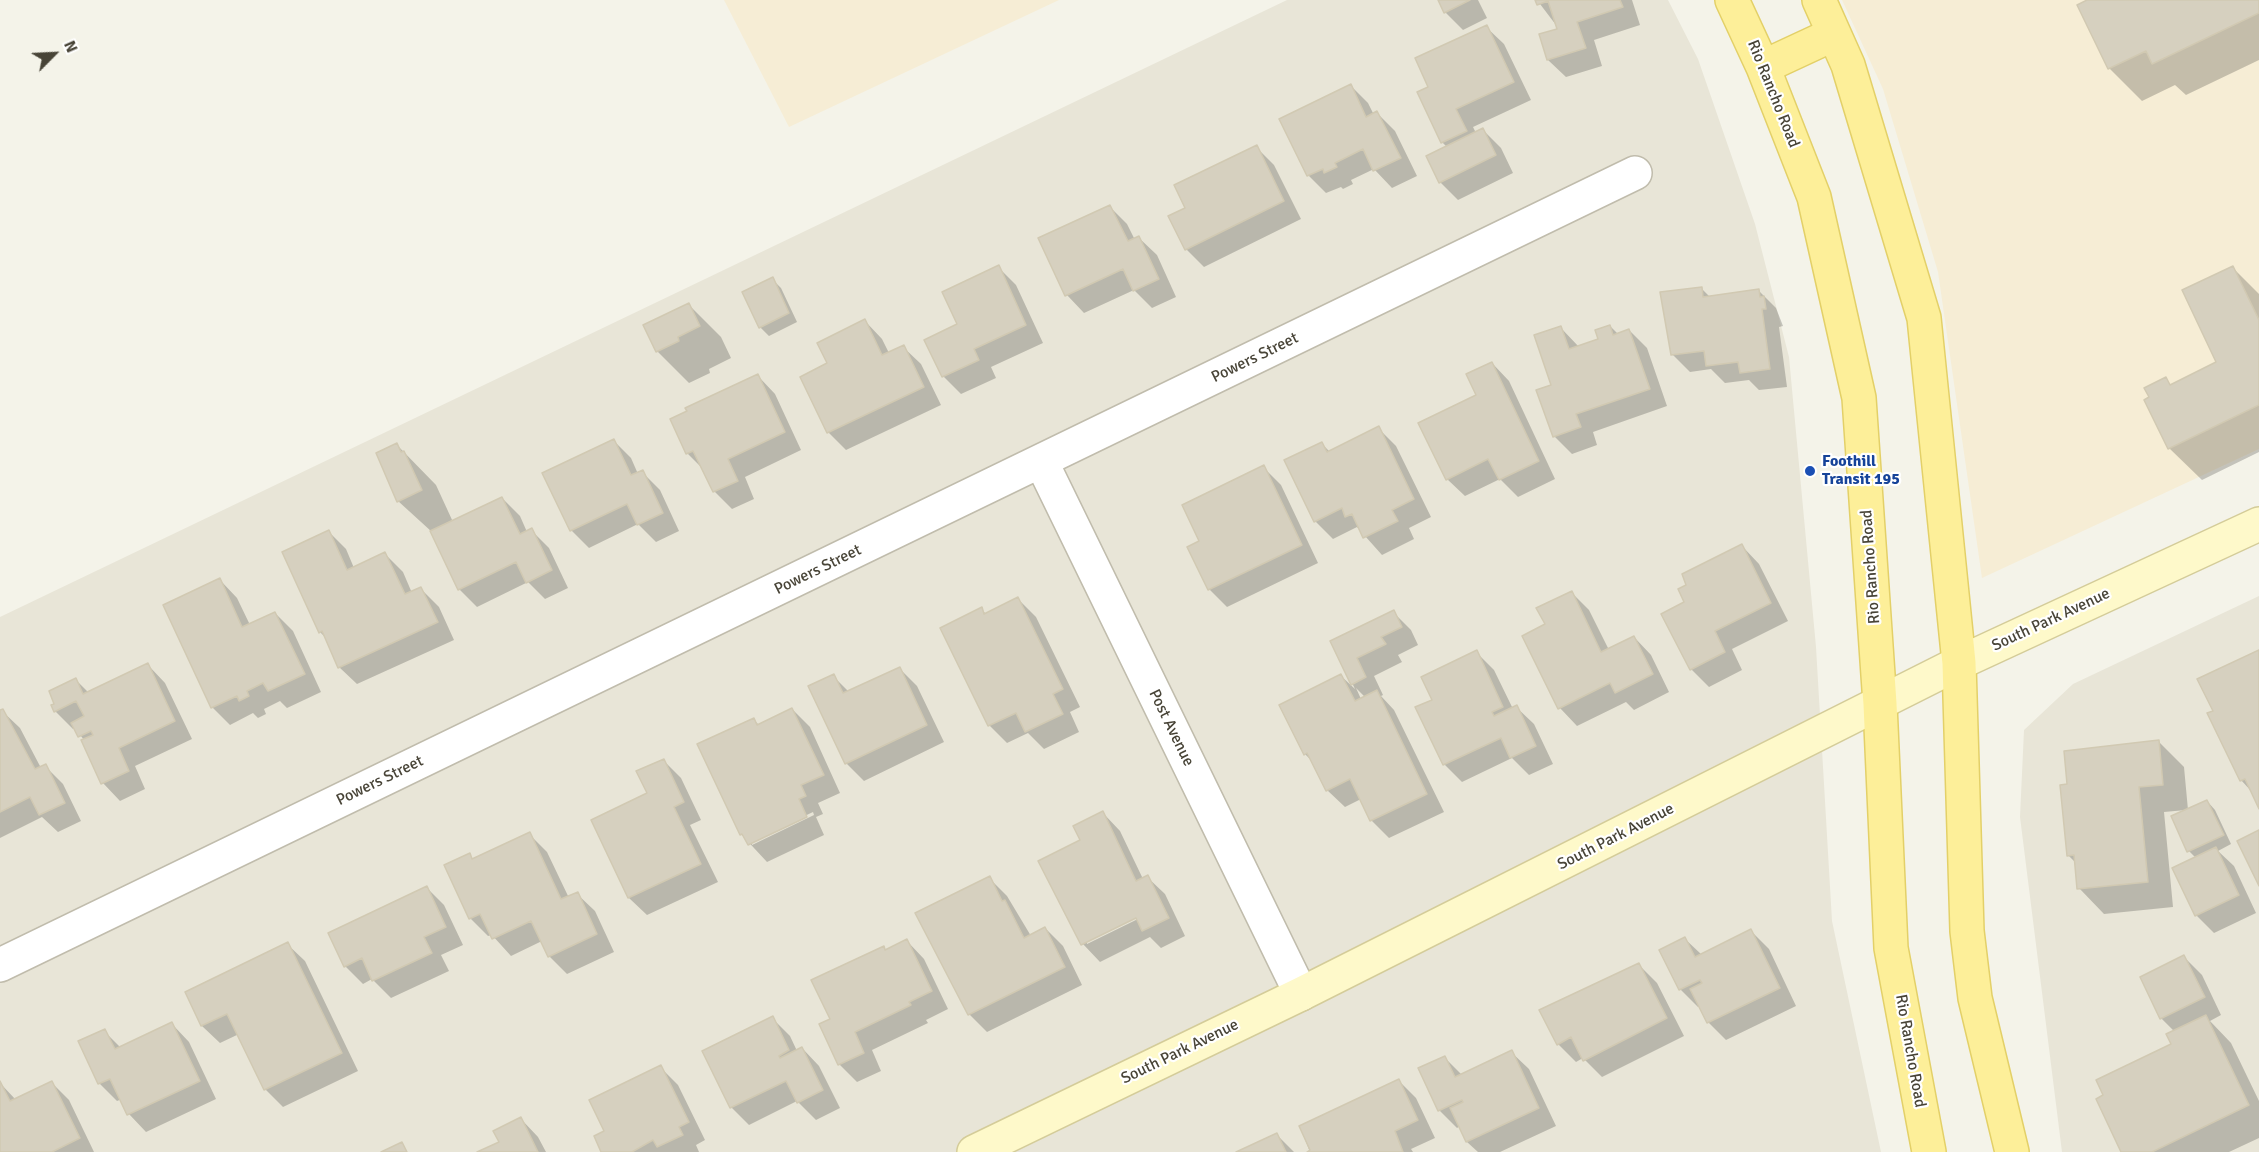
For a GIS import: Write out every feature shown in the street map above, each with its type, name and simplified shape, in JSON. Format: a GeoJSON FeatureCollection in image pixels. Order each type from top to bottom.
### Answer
{"type":"FeatureCollection","features":[{"type":"Feature","properties":{"kind":"main road","name":"Rio Rancho Road"},"geometry":{"type":"LineString","coordinates":[[1732,0],[1763,67],[1814,197],[1859,398],[1880,704],[1891,948],[1929,1152]]}},
{"type":"Feature","properties":{"kind":"main road"},"geometry":{"type":"LineString","coordinates":[[1819,0],[1848,65],[1924,318],[1959,663],[1968,942],[1975,999],[2012,1152]]}},
{"type":"Feature","properties":{"kind":"main road"},"geometry":{"type":"LineString","coordinates":[[1763,67],[1834,34]]}},
{"type":"Feature","properties":{"kind":"street","name":"Powers Street"},"geometry":{"type":"LineString","coordinates":[[0,965],[1635,174]]}},
{"type":"Feature","properties":{"kind":"street","name":"Post Avenue"},"geometry":{"type":"LineString","coordinates":[[1041,461],[1301,994]]}},
{"type":"Feature","properties":{"kind":"street","name":"South Park Avenue"},"geometry":{"type":"LineString","coordinates":[[974,1152],[1301,994],[1959,663],[2259,524]]}},
{"type":"Feature","properties":{"kind":"shaded area"},"geometry":{"type":"Polygon","coordinates":[[[724,0],[1059,0],[789,127],[724,0]]]}},
{"type":"Feature","properties":{"kind":"shaded area"},"geometry":{"type":"Polygon","coordinates":[[[1287,0],[1668,0],[1698,59],[1755,224],[1789,357],[1816,647],[1832,921],[1881,1152],[0,1152],[0,617],[1287,0]]]}},
{"type":"Feature","properties":{"kind":"shaded area"},"geometry":{"type":"Polygon","coordinates":[[[1842,0],[2259,0],[2259,449],[1982,578],[1938,272],[1883,89],[1842,0]]]}},
{"type":"Feature","properties":{"kind":"shaded area"},"geometry":{"type":"Polygon","coordinates":[[[2259,596],[2259,1152],[2062,1152],[2020,817],[2024,730],[2073,684],[2259,596]]]}},
{"type":"Feature","properties":{"kind":"building"},"geometry":{"type":"Polygon","coordinates":[[[1438,0],[1470,0],[1444,13],[1438,0]]]}},
{"type":"Feature","properties":{"kind":"building"},"geometry":{"type":"Polygon","coordinates":[[[1535,0],[1620,0],[1623,7],[1577,22],[1586,48],[1547,60],[1539,34],[1557,29],[1548,1],[1537,5],[1535,0]]]}},
{"type":"Feature","properties":{"kind":"building"},"geometry":{"type":"Polygon","coordinates":[[[2087,0],[2259,0],[2259,13],[2152,64],[2146,51],[2108,69],[2077,5],[2087,0]]]}},
{"type":"Feature","properties":{"kind":"building"},"geometry":{"type":"Polygon","coordinates":[[[1487,25],[1514,82],[1456,109],[1467,131],[1441,143],[1417,92],[1428,87],[1415,58],[1487,25]]]}},
{"type":"Feature","properties":{"kind":"building"},"geometry":{"type":"Polygon","coordinates":[[[1351,84],[1366,117],[1377,111],[1401,158],[1373,171],[1363,149],[1335,163],[1337,167],[1324,173],[1323,169],[1307,176],[1279,119],[1351,84]]]}},
{"type":"Feature","properties":{"kind":"building"},"geometry":{"type":"Polygon","coordinates":[[[1483,128],[1496,155],[1439,183],[1426,156],[1483,128]]]}},
{"type":"Feature","properties":{"kind":"building"},"geometry":{"type":"Polygon","coordinates":[[[1257,145],[1284,201],[1185,250],[1168,216],[1185,208],[1174,185],[1257,145]]]}},
{"type":"Feature","properties":{"kind":"building"},"geometry":{"type":"Polygon","coordinates":[[[1110,205],[1128,241],[1139,236],[1159,279],[1133,291],[1123,269],[1065,296],[1038,238],[1110,205]]]}},
{"type":"Feature","properties":{"kind":"building"},"geometry":{"type":"Polygon","coordinates":[[[999,265],[1026,325],[974,349],[979,360],[942,377],[924,340],[957,324],[942,292],[999,265]]]}},
{"type":"Feature","properties":{"kind":"building"},"geometry":{"type":"Polygon","coordinates":[[[2233,266],[2259,320],[2259,405],[2168,449],[2144,400],[2149,397],[2144,388],[2166,377],[2170,385],[2216,362],[2182,290],[2233,266]]]}},
{"type":"Feature","properties":{"kind":"building"},"geometry":{"type":"Polygon","coordinates":[[[773,277],[789,313],[759,328],[742,292],[773,277]]]}},
{"type":"Feature","properties":{"kind":"building"},"geometry":{"type":"Polygon","coordinates":[[[1702,287],[1703,297],[1759,289],[1760,297],[1764,296],[1766,309],[1762,309],[1770,369],[1740,373],[1738,362],[1706,366],[1704,351],[1671,355],[1660,292],[1702,287]]]}},
{"type":"Feature","properties":{"kind":"building"},"geometry":{"type":"Polygon","coordinates":[[[689,303],[700,326],[678,337],[679,341],[656,352],[643,325],[689,303]]]}},
{"type":"Feature","properties":{"kind":"building"},"geometry":{"type":"Polygon","coordinates":[[[865,319],[882,355],[904,345],[924,387],[827,433],[800,377],[827,363],[817,343],[865,319]]]}},
{"type":"Feature","properties":{"kind":"building"},"geometry":{"type":"Polygon","coordinates":[[[1610,325],[1613,335],[1629,329],[1650,389],[1576,414],[1581,427],[1553,437],[1536,390],[1551,385],[1534,335],[1561,326],[1569,349],[1598,339],[1595,330],[1610,325]]]}},
{"type":"Feature","properties":{"kind":"building"},"geometry":{"type":"Polygon","coordinates":[[[1492,362],[1539,461],[1499,480],[1488,459],[1446,480],[1418,423],[1476,395],[1466,374],[1492,362]]]}},
{"type":"Feature","properties":{"kind":"building"},"geometry":{"type":"Polygon","coordinates":[[[758,374],[785,432],[728,459],[738,481],[713,492],[693,451],[686,454],[670,419],[687,411],[685,408],[758,374]]]}},
{"type":"Feature","properties":{"kind":"building"},"geometry":{"type":"Polygon","coordinates":[[[1379,426],[1414,499],[1392,510],[1398,521],[1363,538],[1352,514],[1345,517],[1342,508],[1314,522],[1284,460],[1322,442],[1327,452],[1379,426]]]}},
{"type":"Feature","properties":{"kind":"building"},"geometry":{"type":"Polygon","coordinates":[[[614,439],[631,475],[643,470],[663,513],[637,525],[627,504],[570,531],[542,473],[614,439]]]}},
{"type":"Feature","properties":{"kind":"building"},"geometry":{"type":"Polygon","coordinates":[[[397,443],[401,452],[404,451],[422,490],[397,502],[376,453],[397,443]]]}},
{"type":"Feature","properties":{"kind":"building"},"geometry":{"type":"Polygon","coordinates":[[[1264,465],[1302,545],[1208,590],[1187,547],[1199,541],[1182,505],[1264,465]]]}},
{"type":"Feature","properties":{"kind":"building"},"geometry":{"type":"Polygon","coordinates":[[[502,497],[520,534],[532,528],[552,570],[526,583],[516,562],[458,590],[430,531],[502,497]]]}},
{"type":"Feature","properties":{"kind":"building"},"geometry":{"type":"Polygon","coordinates":[[[329,530],[347,570],[385,552],[405,594],[421,587],[438,622],[338,668],[322,631],[319,633],[282,552],[329,530]]]}},
{"type":"Feature","properties":{"kind":"building"},"geometry":{"type":"Polygon","coordinates":[[[1742,544],[1771,603],[1715,631],[1725,652],[1690,670],[1661,614],[1684,602],[1678,589],[1686,585],[1682,574],[1742,544]]]}},
{"type":"Feature","properties":{"kind":"building"},"geometry":{"type":"Polygon","coordinates":[[[220,578],[242,627],[275,612],[305,674],[268,691],[263,683],[247,691],[249,696],[239,701],[237,696],[211,708],[163,605],[220,578]]]}},
{"type":"Feature","properties":{"kind":"building"},"geometry":{"type":"Polygon","coordinates":[[[1572,591],[1601,652],[1634,636],[1653,674],[1615,693],[1610,683],[1558,709],[1522,636],[1545,624],[1536,608],[1572,591]]]}},
{"type":"Feature","properties":{"kind":"building"},"geometry":{"type":"Polygon","coordinates":[[[1018,597],[1063,689],[1053,694],[1063,714],[1025,732],[1016,713],[988,726],[940,628],[982,607],[984,614],[1018,597]]]}},
{"type":"Feature","properties":{"kind":"building"},"geometry":{"type":"Polygon","coordinates":[[[1394,610],[1402,627],[1381,637],[1386,644],[1357,658],[1366,677],[1351,685],[1330,641],[1394,610]]]}},
{"type":"Feature","properties":{"kind":"building"},"geometry":{"type":"Polygon","coordinates":[[[1477,650],[1503,707],[1492,712],[1494,716],[1517,705],[1536,746],[1510,758],[1501,738],[1443,765],[1415,707],[1432,700],[1421,677],[1477,650]]]}},
{"type":"Feature","properties":{"kind":"building"},"geometry":{"type":"Polygon","coordinates":[[[2259,650],[2259,809],[2245,779],[2240,781],[2207,713],[2213,711],[2197,679],[2259,650]]]}},
{"type":"Feature","properties":{"kind":"building"},"geometry":{"type":"Polygon","coordinates":[[[148,663],[175,721],[119,748],[129,771],[101,784],[81,740],[93,735],[91,731],[78,737],[71,723],[84,716],[76,701],[54,712],[51,705],[54,704],[49,691],[76,678],[83,694],[148,663]]]}},
{"type":"Feature","properties":{"kind":"building"},"geometry":{"type":"Polygon","coordinates":[[[900,667],[927,725],[845,764],[808,686],[834,674],[843,693],[900,667]]]}},
{"type":"Feature","properties":{"kind":"building"},"geometry":{"type":"Polygon","coordinates":[[[1341,674],[1355,701],[1377,690],[1427,794],[1370,821],[1350,779],[1326,791],[1307,753],[1304,755],[1279,705],[1341,674]]]}},
{"type":"Feature","properties":{"kind":"building"},"geometry":{"type":"Polygon","coordinates":[[[792,708],[824,775],[801,785],[806,796],[799,799],[807,817],[748,845],[742,834],[740,835],[697,744],[754,718],[757,725],[792,708]]]}},
{"type":"Feature","properties":{"kind":"building"},"geometry":{"type":"Polygon","coordinates":[[[3,709],[35,769],[46,764],[65,803],[39,815],[30,797],[0,812],[0,710],[3,709]]]}},
{"type":"Feature","properties":{"kind":"building"},"geometry":{"type":"Polygon","coordinates":[[[2159,740],[2163,785],[2139,787],[2148,882],[2077,889],[2074,855],[2067,856],[2060,785],[2067,784],[2064,751],[2159,740]]]}},
{"type":"Feature","properties":{"kind":"building"},"geometry":{"type":"Polygon","coordinates":[[[664,759],[684,802],[674,807],[701,864],[628,898],[591,820],[647,793],[636,771],[664,759]]]}},
{"type":"Feature","properties":{"kind":"building"},"geometry":{"type":"Polygon","coordinates":[[[2207,800],[2224,835],[2187,852],[2171,816],[2207,800]]]}},
{"type":"Feature","properties":{"kind":"building"},"geometry":{"type":"Polygon","coordinates":[[[1103,811],[1136,881],[1148,875],[1169,918],[1142,931],[1136,918],[1081,945],[1038,861],[1080,840],[1073,826],[1103,811]]]}},
{"type":"Feature","properties":{"kind":"building"},"geometry":{"type":"Polygon","coordinates":[[[2259,830],[2259,886],[2237,841],[2259,830]]]}},
{"type":"Feature","properties":{"kind":"building"},"geometry":{"type":"Polygon","coordinates":[[[530,832],[561,899],[578,892],[597,934],[548,957],[531,921],[492,939],[480,914],[469,919],[444,865],[470,853],[472,859],[530,832]]]}},
{"type":"Feature","properties":{"kind":"building"},"geometry":{"type":"Polygon","coordinates":[[[2216,847],[2239,895],[2195,916],[2172,868],[2216,847]]]}},
{"type":"Feature","properties":{"kind":"building"},"geometry":{"type":"Polygon","coordinates":[[[990,876],[1024,938],[1045,927],[1065,967],[968,1015],[915,913],[990,876]]]}},
{"type":"Feature","properties":{"kind":"building"},"geometry":{"type":"Polygon","coordinates":[[[427,886],[446,927],[424,937],[432,953],[372,981],[362,958],[344,967],[328,933],[427,886]]]}},
{"type":"Feature","properties":{"kind":"building"},"geometry":{"type":"Polygon","coordinates":[[[1751,929],[1780,988],[1707,1023],[1690,989],[1702,983],[1700,980],[1679,990],[1659,950],[1685,937],[1695,957],[1751,929]]]}},
{"type":"Feature","properties":{"kind":"building"},"geometry":{"type":"Polygon","coordinates":[[[907,939],[932,991],[909,1002],[911,1005],[855,1032],[864,1053],[838,1065],[819,1024],[830,1019],[811,980],[884,946],[885,950],[907,939]]]}},
{"type":"Feature","properties":{"kind":"building"},"geometry":{"type":"Polygon","coordinates":[[[288,942],[342,1053],[264,1090],[227,1014],[201,1026],[185,992],[288,942]]]}},
{"type":"Feature","properties":{"kind":"building"},"geometry":{"type":"Polygon","coordinates":[[[2184,955],[2205,997],[2160,1019],[2140,977],[2184,955]]]}},
{"type":"Feature","properties":{"kind":"building"},"geometry":{"type":"Polygon","coordinates":[[[1639,963],[1667,1018],[1583,1061],[1571,1037],[1557,1045],[1539,1010],[1639,963]]]}},
{"type":"Feature","properties":{"kind":"building"},"geometry":{"type":"Polygon","coordinates":[[[2206,1015],[2249,1105],[2152,1152],[2121,1152],[2096,1099],[2103,1095],[2096,1080],[2171,1044],[2166,1034],[2206,1015]]]}},
{"type":"Feature","properties":{"kind":"building"},"geometry":{"type":"Polygon","coordinates":[[[773,1016],[789,1050],[779,1056],[780,1058],[802,1047],[823,1090],[797,1103],[786,1081],[730,1108],[702,1051],[773,1016]]]}},
{"type":"Feature","properties":{"kind":"building"},"geometry":{"type":"Polygon","coordinates":[[[172,1022],[200,1081],[127,1115],[110,1079],[98,1084],[78,1041],[105,1029],[115,1049],[172,1022]]]}},
{"type":"Feature","properties":{"kind":"building"},"geometry":{"type":"Polygon","coordinates":[[[1512,1050],[1539,1108],[1466,1142],[1450,1108],[1463,1102],[1462,1100],[1438,1111],[1418,1068],[1445,1056],[1455,1077],[1512,1050]]]}},
{"type":"Feature","properties":{"kind":"building"},"geometry":{"type":"Polygon","coordinates":[[[661,1065],[689,1122],[679,1127],[683,1135],[657,1147],[653,1140],[632,1152],[601,1152],[594,1136],[604,1131],[589,1100],[661,1065]]]}},
{"type":"Feature","properties":{"kind":"building"},"geometry":{"type":"Polygon","coordinates":[[[1399,1079],[1418,1120],[1395,1131],[1403,1152],[1307,1152],[1310,1150],[1299,1126],[1399,1079]]]}},
{"type":"Feature","properties":{"kind":"building"},"geometry":{"type":"Polygon","coordinates":[[[0,1081],[10,1101],[52,1081],[80,1138],[52,1152],[0,1152],[0,1081]]]}},
{"type":"Feature","properties":{"kind":"building"},"geometry":{"type":"Polygon","coordinates":[[[521,1117],[538,1152],[477,1152],[499,1142],[493,1131],[521,1117]]]}},
{"type":"Feature","properties":{"kind":"building"},"geometry":{"type":"Polygon","coordinates":[[[1277,1133],[1286,1152],[1236,1152],[1277,1133]]]}},
{"type":"Feature","properties":{"kind":"building"},"geometry":{"type":"Polygon","coordinates":[[[402,1142],[407,1152],[381,1152],[402,1142]]]}},
{"type":"Feature","properties":{"kind":"place","name":"Foothill Transit 195"},"geometry":{"type":"Point","coordinates":[1810,471]}}]}
